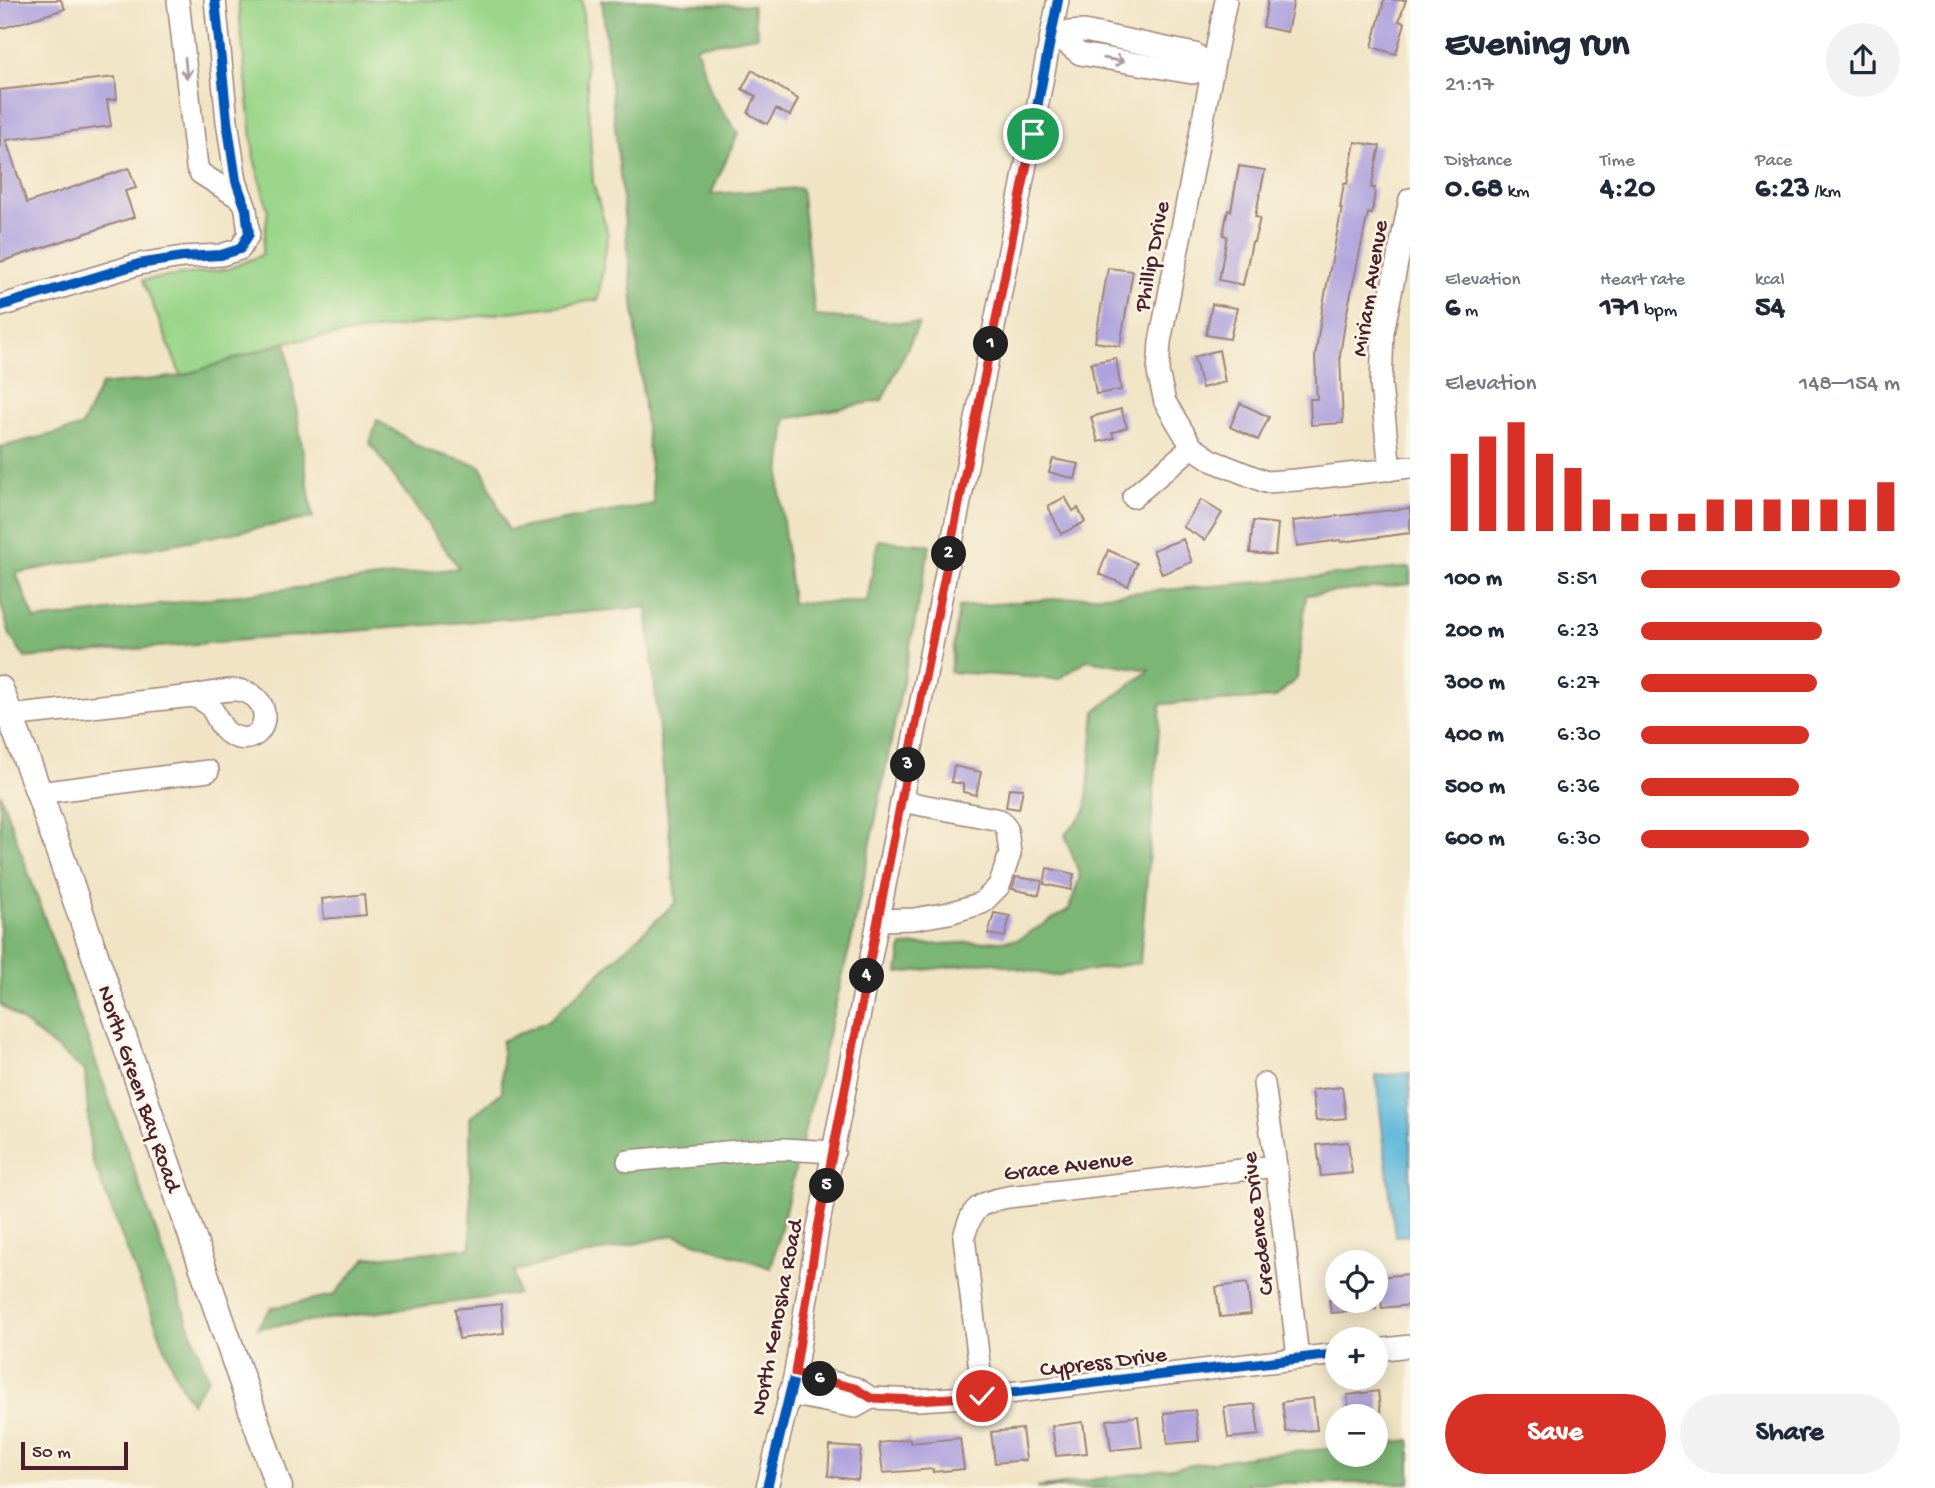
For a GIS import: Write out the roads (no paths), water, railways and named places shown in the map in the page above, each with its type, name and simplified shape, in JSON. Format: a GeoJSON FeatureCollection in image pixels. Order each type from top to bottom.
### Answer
{"type":"FeatureCollection","features":[{"type":"Feature","properties":{"kind":"main road","name":"North Green Bay Road"},"geometry":{"type":"LineString","coordinates":[[0,689],[39,793],[279,1488]]}},
{"type":"Feature","properties":{"kind":"street"},"geometry":{"type":"LineString","coordinates":[[178,0],[197,167],[200,173],[241,199]]}},
{"type":"Feature","properties":{"kind":"street"},"geometry":{"type":"LineString","coordinates":[[0,306],[139,264],[183,257],[221,255],[240,249],[249,234],[246,209],[236,181],[227,121],[215,0]]}},
{"type":"Feature","properties":{"kind":"street","name":"North Kenosha Road"},"geometry":{"type":"LineString","coordinates":[[767,1488],[795,1373],[818,1228],[1058,0]]}},
{"type":"Feature","properties":{"kind":"street","name":"Phillip Drive"},"geometry":{"type":"LineString","coordinates":[[1226,0],[1160,342],[1158,372],[1165,402],[1192,447],[1213,461],[1266,482],[1400,469]]}},
{"type":"Feature","properties":{"kind":"street"},"geometry":{"type":"LineString","coordinates":[[1053,33],[1084,31],[1195,54],[1212,68]]}},
{"type":"Feature","properties":{"kind":"street","name":"Miriam Avenue"},"geometry":{"type":"LineString","coordinates":[[1400,469],[1381,385],[1383,332],[1410,199]]}},
{"type":"Feature","properties":{"kind":"street"},"geometry":{"type":"LineString","coordinates":[[1133,497],[1192,447]]}},
{"type":"Feature","properties":{"kind":"street"},"geometry":{"type":"LineString","coordinates":[[9,716],[193,696]]}},
{"type":"Feature","properties":{"kind":"street"},"geometry":{"type":"LineString","coordinates":[[39,793],[208,771]]}},
{"type":"Feature","properties":{"kind":"street"},"geometry":{"type":"LineString","coordinates":[[878,920],[914,919],[949,913],[982,903],[999,886],[1010,853],[1007,829],[1000,820],[901,801]]}},
{"type":"Feature","properties":{"kind":"street","name":"Credence Drive"},"geometry":{"type":"LineString","coordinates":[[1264,1084],[1298,1358]]}},
{"type":"Feature","properties":{"kind":"street"},"geometry":{"type":"LineString","coordinates":[[628,1161],[748,1150],[834,1152]]}},
{"type":"Feature","properties":{"kind":"street","name":"Grace Avenue"},"geometry":{"type":"LineString","coordinates":[[982,1396],[964,1237],[970,1216],[985,1201],[1008,1196],[1276,1166]]}},
{"type":"Feature","properties":{"kind":"street"},"geometry":{"type":"LineString","coordinates":[[1388,1349],[1410,1346]]}},
{"type":"Feature","properties":{"kind":"street","name":"Cypress Drive"},"geometry":{"type":"LineString","coordinates":[[795,1373],[855,1388],[871,1398],[918,1400],[982,1396],[1325,1355]]}},
{"type":"Feature","properties":{"kind":"street","name":"Cypress Drive"},"geometry":{"type":"LineString","coordinates":[[789,1394],[855,1407],[871,1398]]}},
{"type":"Feature","properties":{"kind":"water"},"geometry":{"type":"Polygon","coordinates":[[[1410,1073],[1410,1235],[1395,1236],[1376,1076],[1410,1073]]]}}]}
